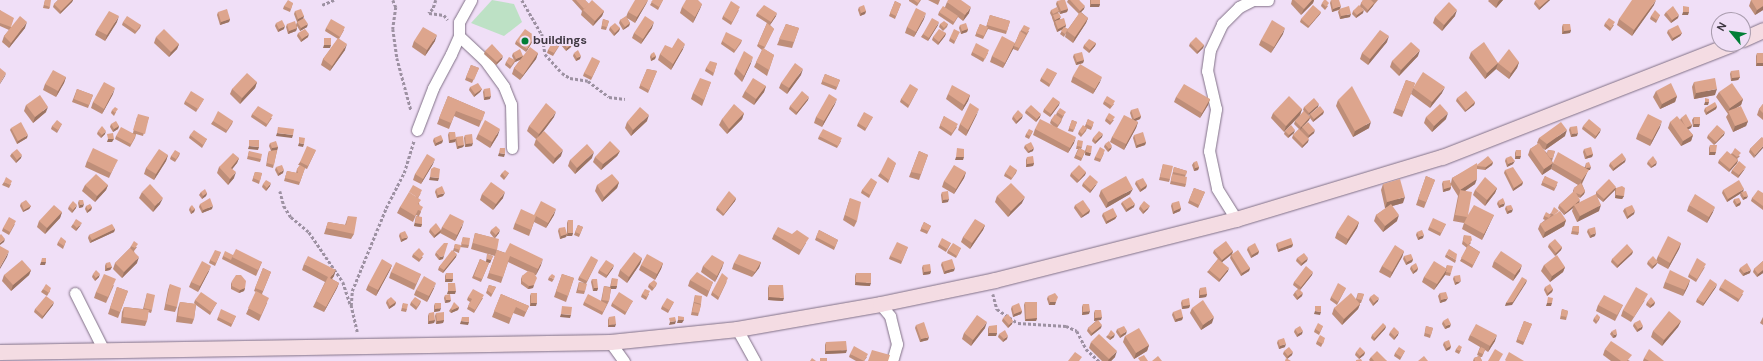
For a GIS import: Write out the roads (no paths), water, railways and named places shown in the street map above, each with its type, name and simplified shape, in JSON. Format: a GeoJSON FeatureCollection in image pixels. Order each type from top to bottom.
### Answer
{"type":"FeatureCollection","features":[{"type":"Feature","properties":{"kind":"main road"},"geometry":{"type":"LineString","coordinates":[[1751,35],[1763,30]]}},
{"type":"Feature","properties":{"kind":"main road"},"geometry":{"type":"LineString","coordinates":[[0,352],[18,356],[104,351],[610,342],[737,329],[880,304],[995,280],[1236,219],[1442,158],[1712,52]]}},
{"type":"Feature","properties":{"kind":"street"},"geometry":{"type":"LineString","coordinates":[[417,130],[433,88],[459,36],[459,22],[471,0]]}},
{"type":"Feature","properties":{"kind":"street"},"geometry":{"type":"LineString","coordinates":[[1236,219],[1217,188],[1209,151],[1216,109],[1207,72],[1210,50],[1222,24],[1239,7],[1253,0],[1268,0]]}},
{"type":"Feature","properties":{"kind":"street"},"geometry":{"type":"LineString","coordinates":[[459,36],[484,59],[504,87],[511,104],[512,148]]}},
{"type":"Feature","properties":{"kind":"street"},"geometry":{"type":"LineString","coordinates":[[75,293],[104,351]]}},
{"type":"Feature","properties":{"kind":"street"},"geometry":{"type":"LineString","coordinates":[[880,304],[890,316],[896,344],[892,361]]}},
{"type":"Feature","properties":{"kind":"street"},"geometry":{"type":"LineString","coordinates":[[737,329],[755,361]]}},
{"type":"Feature","properties":{"kind":"street"},"geometry":{"type":"LineString","coordinates":[[610,342],[624,361]]}},
{"type":"Feature","properties":{"kind":"place","name":"buildings"},"geometry":{"type":"Point","coordinates":[525,41]}}]}
